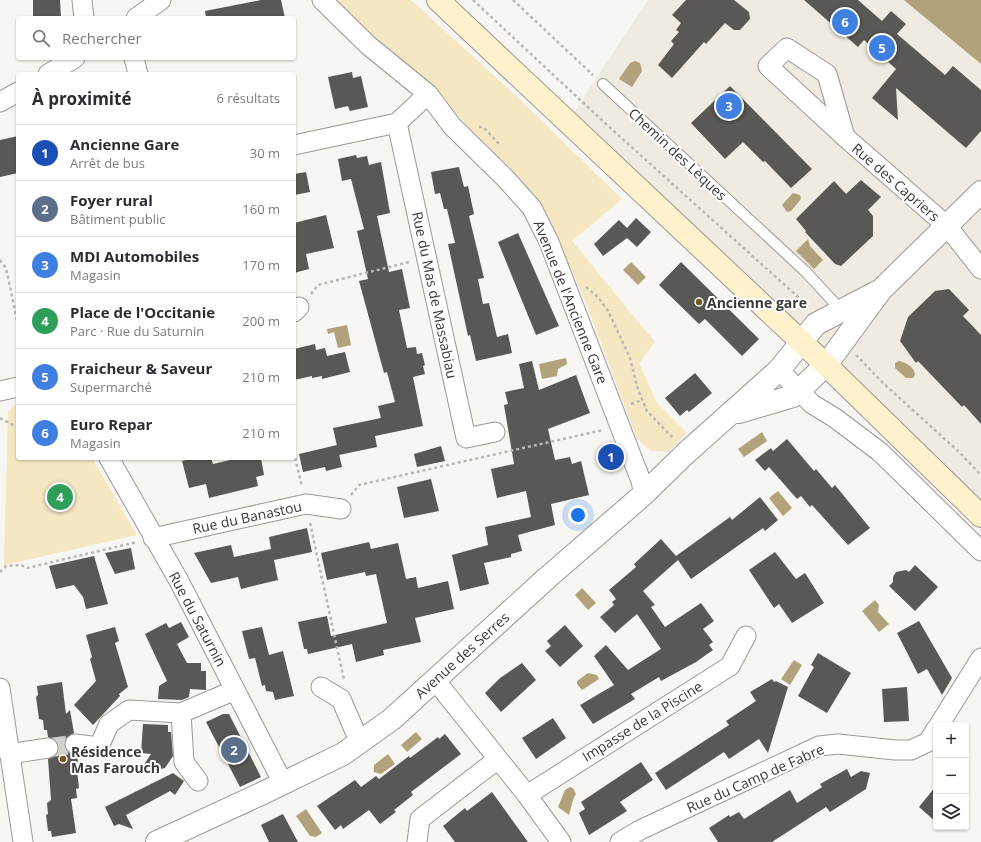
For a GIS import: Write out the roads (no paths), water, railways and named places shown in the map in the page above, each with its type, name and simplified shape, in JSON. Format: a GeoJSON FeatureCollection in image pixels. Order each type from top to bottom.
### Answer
{"type":"FeatureCollection","features":[{"type":"Feature","properties":{"kind":"main road"},"geometry":{"type":"LineString","coordinates":[[438,0],[826,365],[981,516]]}},
{"type":"Feature","properties":{"kind":"street"},"geometry":{"type":"LineString","coordinates":[[82,0],[84,16]]}},
{"type":"Feature","properties":{"kind":"street"},"geometry":{"type":"LineString","coordinates":[[139,16],[161,0]]}},
{"type":"Feature","properties":{"kind":"street","name":"Avenue de l'Ancienne Gare"},"geometry":{"type":"LineString","coordinates":[[322,0],[368,45],[428,94],[452,126],[532,208],[549,242],[641,481],[644,494]]}},
{"type":"Feature","properties":{"kind":"street","name":"Rue des Capriers"},"geometry":{"type":"LineString","coordinates":[[845,137],[827,74],[787,48],[768,66],[845,137],[947,226],[981,269]]}},
{"type":"Feature","properties":{"kind":"street"},"geometry":{"type":"LineString","coordinates":[[51,72],[72,60]]}},
{"type":"Feature","properties":{"kind":"street"},"geometry":{"type":"LineString","coordinates":[[134,60],[138,72]]}},
{"type":"Feature","properties":{"kind":"street"},"geometry":{"type":"LineString","coordinates":[[0,102],[16,93]]}},
{"type":"Feature","properties":{"kind":"street"},"geometry":{"type":"LineString","coordinates":[[296,145],[397,123],[428,94]]}},
{"type":"Feature","properties":{"kind":"street","name":"Rue du Mas de Massabiau"},"geometry":{"type":"LineString","coordinates":[[397,123],[466,438],[495,432]]}},
{"type":"Feature","properties":{"kind":"street"},"geometry":{"type":"LineString","coordinates":[[881,290],[981,192]]}},
{"type":"Feature","properties":{"kind":"street","name":"Avenue des Serres"},"geometry":{"type":"LineString","coordinates":[[158,842],[343,754],[392,719],[553,573],[644,494],[686,453],[779,370],[821,320],[861,302],[881,290]]}},
{"type":"Feature","properties":{"kind":"street","name":"Avenue des Serres"},"geometry":{"type":"LineString","coordinates":[[730,415],[792,396],[799,391],[826,365],[843,343],[856,322],[881,290]]}},
{"type":"Feature","properties":{"kind":"street"},"geometry":{"type":"LineString","coordinates":[[779,370],[812,404],[835,418],[880,452],[981,551]]}},
{"type":"Feature","properties":{"kind":"street"},"geometry":{"type":"LineString","coordinates":[[0,390],[16,387]]}},
{"type":"Feature","properties":{"kind":"street","name":"Rue du Saturnin"},"geometry":{"type":"LineString","coordinates":[[110,460],[153,538],[179,581],[283,783]]}},
{"type":"Feature","properties":{"kind":"street","name":"Rue du Banastou"},"geometry":{"type":"LineString","coordinates":[[153,538],[306,504],[341,509]]}},
{"type":"Feature","properties":{"kind":"street","name":"Impasse de la Piscine"},"geometry":{"type":"LineString","coordinates":[[526,795],[730,666],[746,636]]}},
{"type":"Feature","properties":{"kind":"street"},"geometry":{"type":"LineString","coordinates":[[941,722],[981,658]]}},
{"type":"Feature","properties":{"kind":"street"},"geometry":{"type":"LineString","coordinates":[[435,680],[498,759],[561,842]]}},
{"type":"Feature","properties":{"kind":"street"},"geometry":{"type":"LineString","coordinates":[[322,687],[341,699],[360,743]]}},
{"type":"Feature","properties":{"kind":"street"},"geometry":{"type":"LineString","coordinates":[[0,688],[6,748],[23,842]]}},
{"type":"Feature","properties":{"kind":"street"},"geometry":{"type":"LineString","coordinates":[[75,744],[99,747],[109,724],[129,710],[181,713],[235,690]]}},
{"type":"Feature","properties":{"kind":"street"},"geometry":{"type":"LineString","coordinates":[[181,713],[184,762],[198,781]]}},
{"type":"Feature","properties":{"kind":"street","name":"Rue du Camp de Fabre"},"geometry":{"type":"LineString","coordinates":[[620,842],[640,830],[819,746],[838,744],[895,750],[911,750],[928,742],[933,734]]}},
{"type":"Feature","properties":{"kind":"street"},"geometry":{"type":"LineString","coordinates":[[6,748],[48,748]]}},
{"type":"Feature","properties":{"kind":"street"},"geometry":{"type":"LineString","coordinates":[[417,842],[420,819],[498,759]]}},
{"type":"Feature","properties":{"kind":"lane","name":"Chemin des Lèques"},"geometry":{"type":"LineString","coordinates":[[603,84],[806,272],[841,310]]}},
{"type":"Feature","properties":{"kind":"tunnel"},"geometry":{"type":"LineString","coordinates":[[48,748],[75,744]]}},
{"type":"Feature","properties":{"kind":"place","name":"Euro Repar"},"geometry":{"type":"Point","coordinates":[845,22]}},
{"type":"Feature","properties":{"kind":"place","name":"Fraicheur & Saveur"},"geometry":{"type":"Point","coordinates":[882,48]}},
{"type":"Feature","properties":{"kind":"place","name":"MDI Automobiles"},"geometry":{"type":"Point","coordinates":[729,106]}},
{"type":"Feature","properties":{"kind":"place","name":"Ancienne gare"},"geometry":{"type":"Point","coordinates":[699,302]}},
{"type":"Feature","properties":{"kind":"place","name":"Ancienne Gare"},"geometry":{"type":"Point","coordinates":[611,457]}},
{"type":"Feature","properties":{"kind":"place","name":"Place de l'Occitanie"},"geometry":{"type":"Point","coordinates":[60,497]}},
{"type":"Feature","properties":{"kind":"place","name":"Foyer rural"},"geometry":{"type":"Point","coordinates":[234,750]}},
{"type":"Feature","properties":{"kind":"place","name":"Résidence Mas Farouch"},"geometry":{"type":"Point","coordinates":[63,759]}}]}
